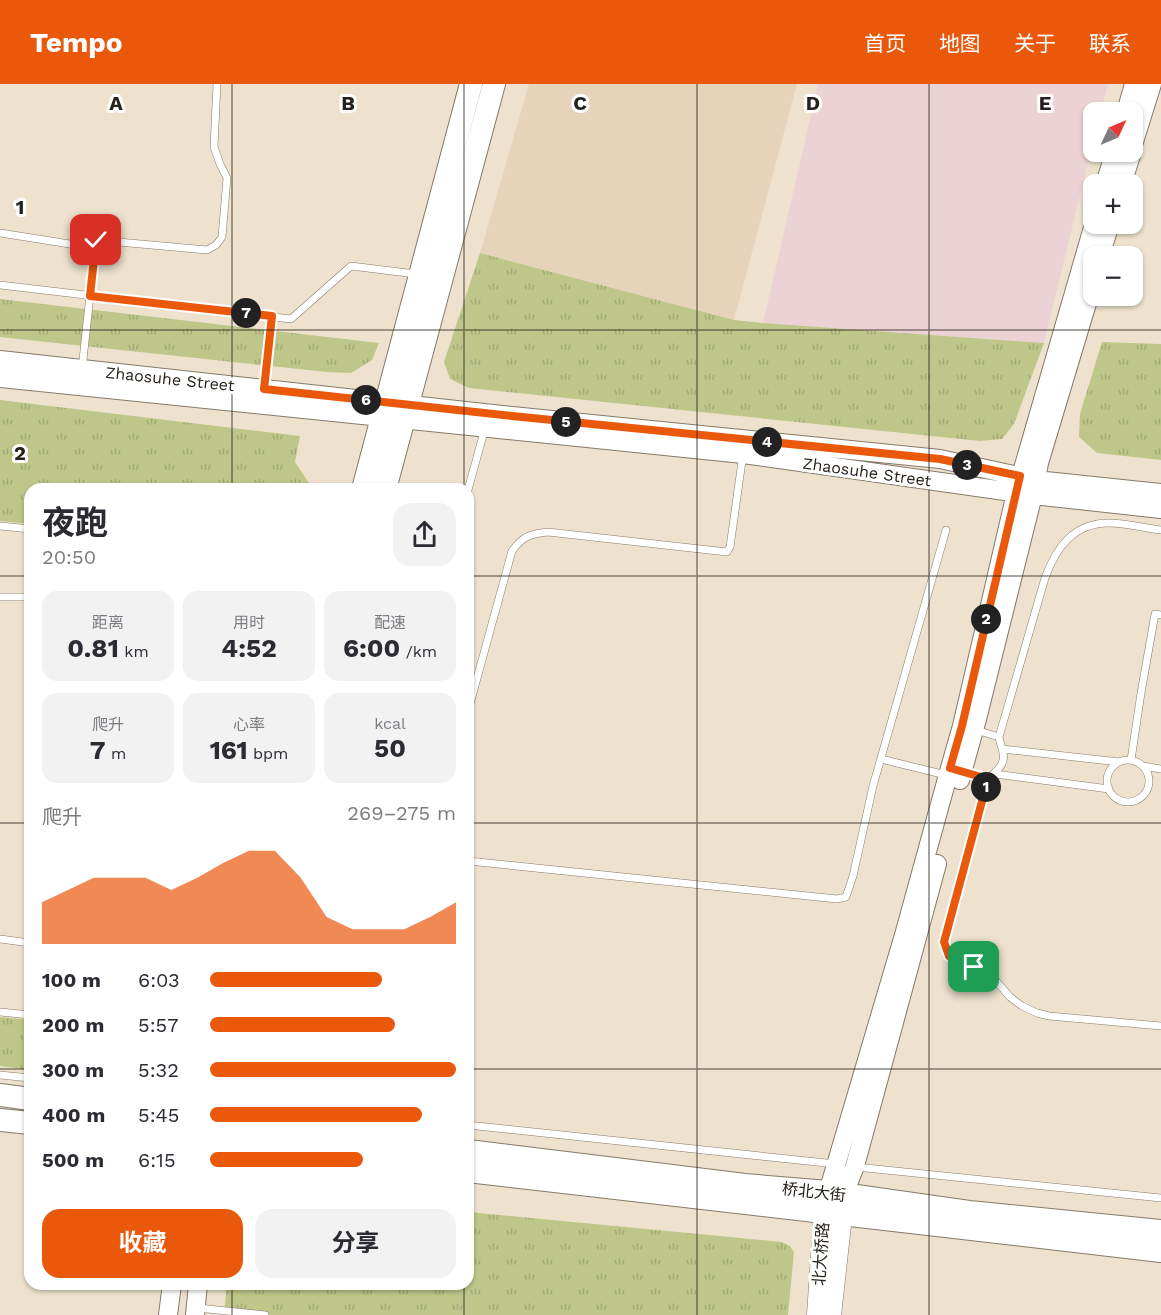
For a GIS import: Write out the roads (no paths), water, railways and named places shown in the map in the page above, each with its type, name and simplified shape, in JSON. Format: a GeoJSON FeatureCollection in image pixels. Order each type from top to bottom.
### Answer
{"type":"FeatureCollection","features":[{"type":"Feature","properties":{"kind":"main road"},"geometry":{"type":"LineString","coordinates":[[386,483],[395,411],[420,275],[471,84]]}},
{"type":"Feature","properties":{"kind":"main road"},"geometry":{"type":"LineString","coordinates":[[365,483],[395,411],[494,84]]}},
{"type":"Feature","properties":{"kind":"main road"},"geometry":{"type":"LineString","coordinates":[[0,1095],[24,1098]]}},
{"type":"Feature","properties":{"kind":"main road"},"geometry":{"type":"LineString","coordinates":[[0,1120],[24,1122]]}},
{"type":"Feature","properties":{"kind":"main road","name":"桥北大街"},"geometry":{"type":"LineString","coordinates":[[474,1152],[745,1185],[834,1203],[1161,1251]]}},
{"type":"Feature","properties":{"kind":"main road","name":"桥北大街"},"geometry":{"type":"LineString","coordinates":[[474,1172],[834,1203],[969,1212],[1161,1231]]}},
{"type":"Feature","properties":{"kind":"main road","name":"北大桥路"},"geometry":{"type":"LineString","coordinates":[[817,1315],[834,1203]]}},
{"type":"Feature","properties":{"kind":"main road","name":"北大桥路"},"geometry":{"type":"LineString","coordinates":[[831,1315],[834,1203]]}},
{"type":"Feature","properties":{"kind":"street"},"geometry":{"type":"LineString","coordinates":[[1129,102],[1134,84]]}},
{"type":"Feature","properties":{"kind":"street"},"geometry":{"type":"LineString","coordinates":[[1143,114],[1152,84]]}},
{"type":"Feature","properties":{"kind":"street"},"geometry":{"type":"LineString","coordinates":[[834,1203],[836,1164],[968,728],[1026,486],[1091,234]]}},
{"type":"Feature","properties":{"kind":"street"},"geometry":{"type":"LineString","coordinates":[[1026,486],[1039,464],[1086,306]]}},
{"type":"Feature","properties":{"kind":"street","name":"Zhaosuhe Street"},"geometry":{"type":"LineString","coordinates":[[0,360],[264,389],[485,428],[1026,486],[1161,509]]}},
{"type":"Feature","properties":{"kind":"street","name":"Zhaosuhe Street"},"geometry":{"type":"LineString","coordinates":[[0,378],[395,411],[512,416],[940,459],[1026,486],[1161,493]]}},
{"type":"Feature","properties":{"kind":"street"},"geometry":{"type":"LineString","coordinates":[[834,1203],[855,1167],[954,772]]}},
{"type":"Feature","properties":{"kind":"street"},"geometry":{"type":"LineString","coordinates":[[168,1315],[171,1290]]}},
{"type":"Feature","properties":{"kind":"street"},"geometry":{"type":"LineString","coordinates":[[195,1311],[197,1290]]}},
{"type":"Feature","properties":{"kind":"lane"},"geometry":{"type":"LineString","coordinates":[[82,369],[96,240],[207,250],[216,245],[222,237],[227,178],[214,147],[217,84]]}},
{"type":"Feature","properties":{"kind":"lane"},"geometry":{"type":"LineString","coordinates":[[0,233],[95,248]]}},
{"type":"Feature","properties":{"kind":"lane"},"geometry":{"type":"LineString","coordinates":[[0,285],[291,319],[351,266],[420,275]]}},
{"type":"Feature","properties":{"kind":"lane"},"geometry":{"type":"LineString","coordinates":[[264,389],[272,316]]}},
{"type":"Feature","properties":{"kind":"lane"},"geometry":{"type":"LineString","coordinates":[[470,483],[485,428]]}},
{"type":"Feature","properties":{"kind":"lane"},"geometry":{"type":"LineString","coordinates":[[474,689],[512,550],[518,543],[531,534],[548,532],[727,552],[730,547],[743,454]]}},
{"type":"Feature","properties":{"kind":"lane"},"geometry":{"type":"LineString","coordinates":[[1161,530],[1107,523],[1081,528],[1062,544],[1052,560],[999,737],[1004,757],[1002,764],[992,776],[944,942],[949,956],[990,974],[1010,997],[1037,1013],[1161,1026]]}},
{"type":"Feature","properties":{"kind":"lane"},"geometry":{"type":"LineString","coordinates":[[0,526],[24,528]]}},
{"type":"Feature","properties":{"kind":"lane"},"geometry":{"type":"LineString","coordinates":[[474,862],[825,898],[846,897],[853,876],[873,786],[946,530]]}},
{"type":"Feature","properties":{"kind":"lane"},"geometry":{"type":"LineString","coordinates":[[0,597],[24,597]]}},
{"type":"Feature","properties":{"kind":"lane"},"geometry":{"type":"LineString","coordinates":[[1131,760],[1155,614],[1161,615]]}},
{"type":"Feature","properties":{"kind":"lane"},"geometry":{"type":"LineString","coordinates":[[968,728],[999,737]]}},
{"type":"Feature","properties":{"kind":"lane"},"geometry":{"type":"LineString","coordinates":[[1002,748],[1119,762],[1131,760],[1143,766],[1161,769]]}},
{"type":"Feature","properties":{"kind":"lane"},"geometry":{"type":"LineString","coordinates":[[881,759],[954,772],[1109,789]]}},
{"type":"Feature","properties":{"kind":"lane"},"geometry":{"type":"LineString","coordinates":[[1119,762],[1108,776],[1109,789],[1118,799],[1131,802],[1143,796],[1147,791],[1149,778],[1143,766]]}},
{"type":"Feature","properties":{"kind":"lane"},"geometry":{"type":"LineString","coordinates":[[0,939],[24,942]]}},
{"type":"Feature","properties":{"kind":"lane"},"geometry":{"type":"LineString","coordinates":[[0,1012],[24,1015]]}},
{"type":"Feature","properties":{"kind":"lane"},"geometry":{"type":"LineString","coordinates":[[0,1075],[24,1077]]}},
{"type":"Feature","properties":{"kind":"lane"},"geometry":{"type":"LineString","coordinates":[[474,1126],[1161,1198]]}},
{"type":"Feature","properties":{"kind":"lane"},"geometry":{"type":"LineString","coordinates":[[195,1311],[265,1315]]}}]}
